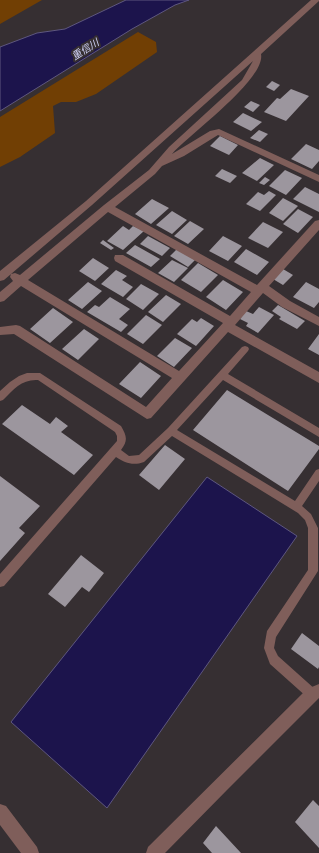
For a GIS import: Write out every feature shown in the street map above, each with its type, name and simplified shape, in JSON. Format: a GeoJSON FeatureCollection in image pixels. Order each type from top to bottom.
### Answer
{"type":"FeatureCollection","features":[{"type":"Feature","properties":{"kind":"street"},"geometry":{"type":"LineString","coordinates":[[181,378],[20,281],[3,274],[107,187],[316,0]]}},
{"type":"Feature","properties":{"kind":"street"},"geometry":{"type":"LineString","coordinates":[[0,298],[107,206],[144,179],[160,164],[172,149],[245,82],[251,75],[257,62],[257,54]]}},
{"type":"Feature","properties":{"kind":"street"},"geometry":{"type":"LineString","coordinates":[[107,187],[122,184],[181,154],[213,133],[219,132],[319,179]]}},
{"type":"Feature","properties":{"kind":"street"},"geometry":{"type":"LineString","coordinates":[[107,206],[319,322]]}},
{"type":"Feature","properties":{"kind":"street"},"geometry":{"type":"LineString","coordinates":[[0,331],[16,329],[147,414],[319,224]]}},
{"type":"Feature","properties":{"kind":"street"},"geometry":{"type":"LineString","coordinates":[[119,258],[319,378]]}},
{"type":"Feature","properties":{"kind":"street"},"geometry":{"type":"LineString","coordinates":[[154,853],[221,784],[315,692]]}},
{"type":"Feature","properties":{"kind":"street"},"geometry":{"type":"LineString","coordinates":[[0,812],[31,853]]}},
{"type":"Feature","properties":{"kind":"lane"},"geometry":{"type":"LineString","coordinates":[[115,451],[128,460],[141,459],[171,431],[245,349]]}},
{"type":"Feature","properties":{"kind":"lane"},"geometry":{"type":"LineString","coordinates":[[222,376],[319,433]]}},
{"type":"Feature","properties":{"kind":"lane"},"geometry":{"type":"LineString","coordinates":[[0,397],[17,381],[24,377],[40,377],[118,429],[122,435],[122,442],[115,451],[0,582]]}},
{"type":"Feature","properties":{"kind":"lane"},"geometry":{"type":"LineString","coordinates":[[171,431],[296,507],[308,517],[313,528],[313,571],[271,635],[269,648],[274,660],[315,692]]}},
{"type":"Feature","properties":{"kind":"lane"},"geometry":{"type":"LineString","coordinates":[[296,507],[319,474]]}},
{"type":"Feature","properties":{"kind":"shaded area"},"geometry":{"type":"Polygon","coordinates":[[[0,0],[42,0],[0,24],[0,0]]]}},
{"type":"Feature","properties":{"kind":"shaded area"},"geometry":{"type":"Polygon","coordinates":[[[138,32],[156,42],[157,52],[96,94],[76,102],[61,102],[53,106],[55,133],[20,157],[0,167],[0,117],[138,32]]]}},
{"type":"Feature","properties":{"kind":"water","name":"重信川"},"geometry":{"type":"Polygon","coordinates":[[[126,0],[189,0],[175,5],[132,29],[0,111],[0,47],[37,33],[65,29],[126,0]]]}},
{"type":"Feature","properties":{"kind":"water"},"geometry":{"type":"Polygon","coordinates":[[[207,477],[297,536],[107,808],[11,722],[207,477]]]}},
{"type":"Feature","properties":{"kind":"building"},"geometry":{"type":"Polygon","coordinates":[[[272,81],[280,85],[274,91],[266,87],[272,81]]]}},
{"type":"Feature","properties":{"kind":"building"},"geometry":{"type":"Polygon","coordinates":[[[291,89],[309,96],[286,121],[264,112],[277,98],[280,99],[291,89]]]}},
{"type":"Feature","properties":{"kind":"building"},"geometry":{"type":"Polygon","coordinates":[[[251,101],[260,105],[253,112],[244,107],[251,101]]]}},
{"type":"Feature","properties":{"kind":"building"},"geometry":{"type":"Polygon","coordinates":[[[243,113],[262,122],[251,131],[233,122],[243,113]]]}},
{"type":"Feature","properties":{"kind":"building"},"geometry":{"type":"Polygon","coordinates":[[[259,130],[268,134],[260,142],[250,138],[259,130]]]}},
{"type":"Feature","properties":{"kind":"building"},"geometry":{"type":"Polygon","coordinates":[[[220,136],[238,145],[229,155],[210,146],[220,136]]]}},
{"type":"Feature","properties":{"kind":"building"},"geometry":{"type":"Polygon","coordinates":[[[306,144],[319,150],[319,161],[312,169],[291,159],[306,144]]]}},
{"type":"Feature","properties":{"kind":"building"},"geometry":{"type":"Polygon","coordinates":[[[260,158],[274,165],[257,181],[242,173],[260,158]]]}},
{"type":"Feature","properties":{"kind":"building"},"geometry":{"type":"Polygon","coordinates":[[[222,169],[237,176],[230,183],[215,176],[222,169]]]}},
{"type":"Feature","properties":{"kind":"building"},"geometry":{"type":"Polygon","coordinates":[[[285,170],[302,178],[286,195],[269,186],[285,170]]]}},
{"type":"Feature","properties":{"kind":"building"},"geometry":{"type":"Polygon","coordinates":[[[265,177],[270,180],[264,185],[259,183],[265,177]]]}},
{"type":"Feature","properties":{"kind":"building"},"geometry":{"type":"Polygon","coordinates":[[[305,187],[319,194],[319,212],[293,199],[305,187]]]}},
{"type":"Feature","properties":{"kind":"building"},"geometry":{"type":"Polygon","coordinates":[[[269,191],[276,195],[260,211],[246,204],[258,192],[264,195],[269,191]]]}},
{"type":"Feature","properties":{"kind":"building"},"geometry":{"type":"Polygon","coordinates":[[[283,198],[298,206],[283,221],[269,213],[283,198]]]}},
{"type":"Feature","properties":{"kind":"building"},"geometry":{"type":"Polygon","coordinates":[[[152,199],[169,208],[151,224],[135,214],[152,199]]]}},
{"type":"Feature","properties":{"kind":"building"},"geometry":{"type":"Polygon","coordinates":[[[298,209],[313,217],[298,233],[283,224],[298,209]]]}},
{"type":"Feature","properties":{"kind":"building"},"geometry":{"type":"Polygon","coordinates":[[[172,211],[187,220],[172,234],[156,225],[172,211]]]}},
{"type":"Feature","properties":{"kind":"building"},"geometry":{"type":"Polygon","coordinates":[[[190,221],[204,229],[188,244],[174,236],[190,221]]]}},
{"type":"Feature","properties":{"kind":"building"},"geometry":{"type":"Polygon","coordinates":[[[263,222],[283,232],[268,248],[248,238],[263,222]]]}},
{"type":"Feature","properties":{"kind":"building"},"geometry":{"type":"Polygon","coordinates":[[[123,226],[129,230],[133,226],[144,231],[123,250],[107,241],[123,226]]]}},
{"type":"Feature","properties":{"kind":"building"},"geometry":{"type":"Polygon","coordinates":[[[148,236],[170,248],[162,256],[140,244],[148,236]]]}},
{"type":"Feature","properties":{"kind":"building"},"geometry":{"type":"Polygon","coordinates":[[[223,236],[242,246],[228,261],[209,251],[223,236]]]}},
{"type":"Feature","properties":{"kind":"building"},"geometry":{"type":"Polygon","coordinates":[[[103,240],[114,248],[111,250],[100,243],[103,240]]]}},
{"type":"Feature","properties":{"kind":"building"},"geometry":{"type":"Polygon","coordinates":[[[135,245],[160,259],[151,267],[126,253],[135,245]]]}},
{"type":"Feature","properties":{"kind":"building"},"geometry":{"type":"Polygon","coordinates":[[[177,249],[195,260],[188,267],[170,256],[177,249]]]}},
{"type":"Feature","properties":{"kind":"building"},"geometry":{"type":"Polygon","coordinates":[[[246,249],[269,262],[257,275],[234,262],[246,249]]]}},
{"type":"Feature","properties":{"kind":"building"},"geometry":{"type":"Polygon","coordinates":[[[93,258],[109,268],[95,281],[79,271],[93,258]]]}},
{"type":"Feature","properties":{"kind":"building"},"geometry":{"type":"Polygon","coordinates":[[[172,260],[188,268],[174,282],[158,273],[172,260]]]}},
{"type":"Feature","properties":{"kind":"building"},"geometry":{"type":"Polygon","coordinates":[[[198,263],[218,275],[201,292],[181,280],[198,263]]]}},
{"type":"Feature","properties":{"kind":"building"},"geometry":{"type":"Polygon","coordinates":[[[283,269],[293,275],[283,285],[273,279],[283,269]]]}},
{"type":"Feature","properties":{"kind":"building"},"geometry":{"type":"Polygon","coordinates":[[[116,270],[127,276],[122,280],[133,287],[123,297],[101,284],[116,270]]]}},
{"type":"Feature","properties":{"kind":"building"},"geometry":{"type":"Polygon","coordinates":[[[223,280],[243,292],[226,310],[206,297],[223,280]]]}},
{"type":"Feature","properties":{"kind":"building"},"geometry":{"type":"Polygon","coordinates":[[[88,282],[102,291],[82,309],[68,300],[88,282]]]}},
{"type":"Feature","properties":{"kind":"building"},"geometry":{"type":"Polygon","coordinates":[[[306,282],[319,289],[319,302],[314,308],[293,297],[306,282]]]}},
{"type":"Feature","properties":{"kind":"building"},"geometry":{"type":"Polygon","coordinates":[[[141,284],[159,294],[143,310],[126,299],[141,284]]]}},
{"type":"Feature","properties":{"kind":"building"},"geometry":{"type":"Polygon","coordinates":[[[166,295],[181,304],[163,322],[148,312],[166,295]]]}},
{"type":"Feature","properties":{"kind":"building"},"geometry":{"type":"Polygon","coordinates":[[[110,297],[130,309],[119,319],[128,325],[121,332],[87,312],[95,305],[99,307],[110,297]]]}},
{"type":"Feature","properties":{"kind":"building"},"geometry":{"type":"Polygon","coordinates":[[[278,305],[305,321],[297,329],[279,319],[281,317],[272,311],[278,305]]]}},
{"type":"Feature","properties":{"kind":"building"},"geometry":{"type":"Polygon","coordinates":[[[259,307],[274,315],[258,333],[246,326],[248,323],[240,319],[246,311],[253,314],[259,307]]]}},
{"type":"Feature","properties":{"kind":"building"},"geometry":{"type":"Polygon","coordinates":[[[53,308],[73,322],[50,343],[30,329],[53,308]]]}},
{"type":"Feature","properties":{"kind":"building"},"geometry":{"type":"Polygon","coordinates":[[[146,315],[162,325],[143,344],[127,334],[146,315]]]}},
{"type":"Feature","properties":{"kind":"building"},"geometry":{"type":"Polygon","coordinates":[[[201,318],[214,326],[196,346],[177,334],[192,319],[197,322],[201,318]]]}},
{"type":"Feature","properties":{"kind":"building"},"geometry":{"type":"Polygon","coordinates":[[[84,329],[99,339],[78,360],[62,349],[84,329]]]}},
{"type":"Feature","properties":{"kind":"building"},"geometry":{"type":"Polygon","coordinates":[[[319,334],[319,355],[308,349],[319,334]]]}},
{"type":"Feature","properties":{"kind":"building"},"geometry":{"type":"Polygon","coordinates":[[[175,338],[192,348],[174,367],[157,356],[175,338]]]}},
{"type":"Feature","properties":{"kind":"building"},"geometry":{"type":"Polygon","coordinates":[[[140,362],[161,376],[141,398],[119,384],[140,362]]]}},
{"type":"Feature","properties":{"kind":"building"},"geometry":{"type":"Polygon","coordinates":[[[227,390],[319,446],[319,449],[288,491],[193,430],[227,390]]]}},
{"type":"Feature","properties":{"kind":"building"},"geometry":{"type":"Polygon","coordinates":[[[22,405],[50,424],[56,417],[68,426],[61,432],[93,455],[74,475],[2,424],[22,405]]]}},
{"type":"Feature","properties":{"kind":"building"},"geometry":{"type":"Polygon","coordinates":[[[165,445],[185,459],[159,490],[139,475],[165,445]]]}},
{"type":"Feature","properties":{"kind":"building"},"geometry":{"type":"Polygon","coordinates":[[[0,476],[40,506],[19,528],[25,533],[0,561],[0,476]]]}},
{"type":"Feature","properties":{"kind":"building"},"geometry":{"type":"Polygon","coordinates":[[[81,555],[104,573],[89,592],[82,587],[65,607],[48,594],[81,555]]]}},
{"type":"Feature","properties":{"kind":"building"},"geometry":{"type":"Polygon","coordinates":[[[302,633],[319,646],[318,669],[291,649],[302,633]]]}},
{"type":"Feature","properties":{"kind":"building"},"geometry":{"type":"Polygon","coordinates":[[[313,800],[319,806],[319,848],[295,822],[313,800]]]}},
{"type":"Feature","properties":{"kind":"building"},"geometry":{"type":"Polygon","coordinates":[[[216,826],[241,853],[212,853],[203,843],[216,826]]]}}]}
